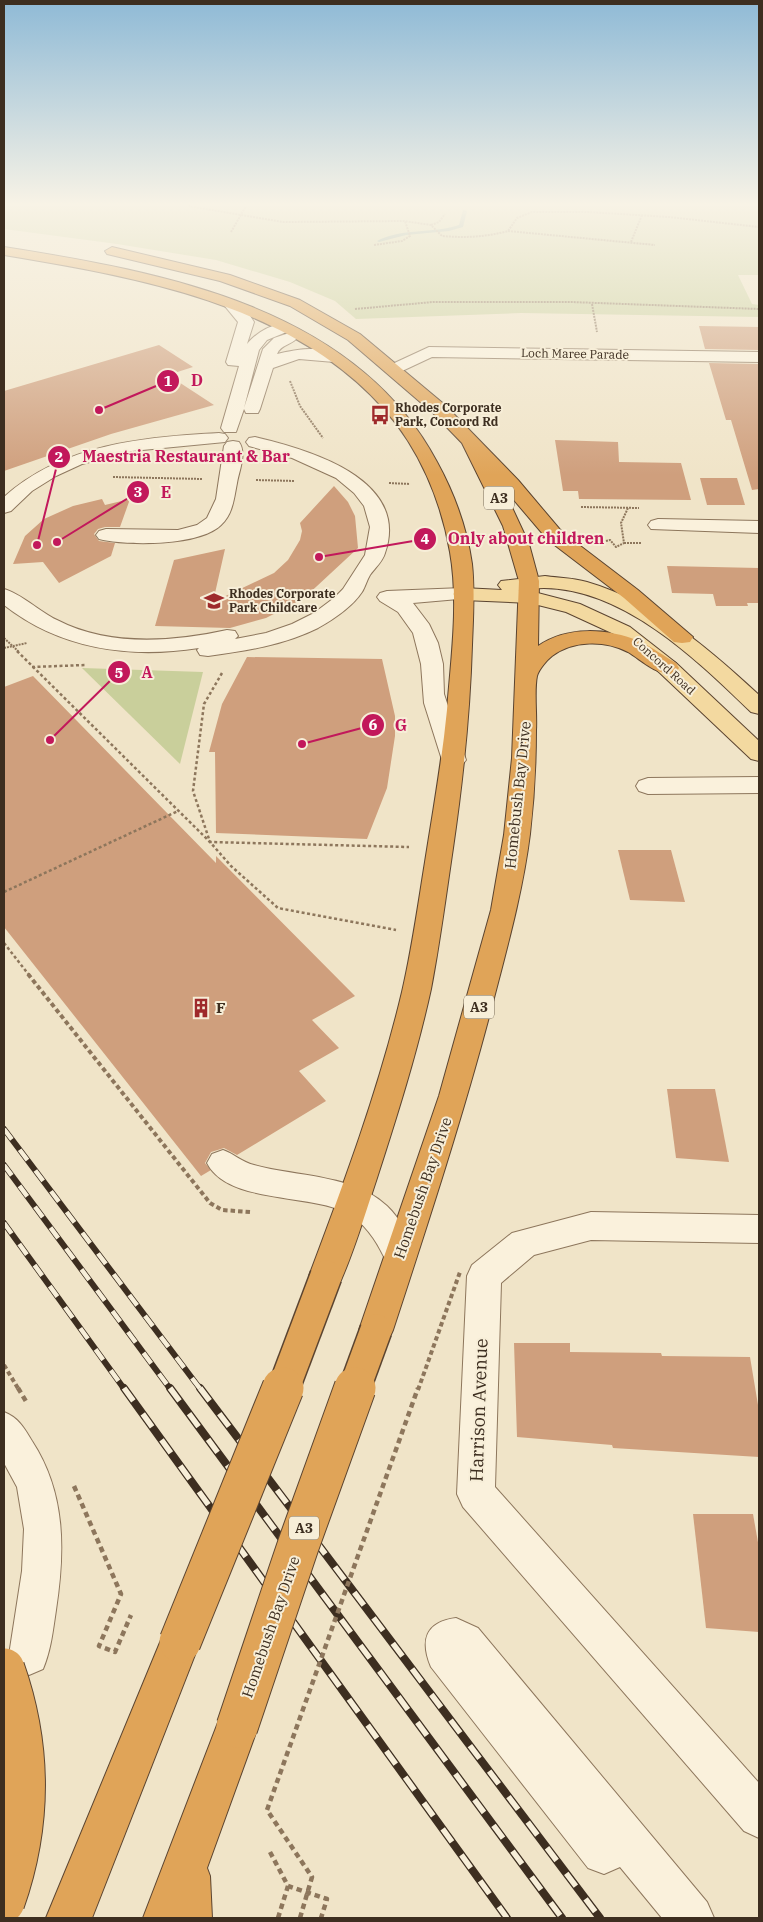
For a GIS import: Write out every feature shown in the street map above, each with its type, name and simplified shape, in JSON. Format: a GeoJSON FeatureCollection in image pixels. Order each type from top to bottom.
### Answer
{"type":"FeatureCollection","features":[{"type":"Feature","properties":{"kind":"highway"},"geometry":{"type":"LineString","coordinates":[[69,1918],[273,1414],[354,1201],[391,1082],[419,978],[454,760],[460,690],[463,594],[460,551],[448,506],[434,473],[410,430],[389,403],[356,372],[334,357],[291,331],[205,296]]}},
{"type":"Feature","properties":{"kind":"highway","name":"A3"},"geometry":{"type":"LineString","coordinates":[[273,296],[295,304],[354,337],[439,409],[469,440]]}},
{"type":"Feature","properties":{"kind":"highway"},"geometry":{"type":"LineString","coordinates":[[291,331],[330,322]]}},
{"type":"Feature","properties":{"kind":"highway"},"geometry":{"type":"LineString","coordinates":[[469,440],[556,536],[631,594],[682,638]]}},
{"type":"Feature","properties":{"kind":"highway","name":"Homebush Bay Drive"},"geometry":{"type":"LineString","coordinates":[[166,1918],[236,1727],[298,1546],[376,1330],[454,1096],[504,910],[517,835],[524,758],[529,589],[525,558],[515,529],[469,440]]}},
{"type":"Feature","properties":{"kind":"highway"},"geometry":{"type":"LineString","coordinates":[[527,674],[545,651],[564,641],[581,637],[619,642],[638,650],[668,668]]}},
{"type":"Feature","properties":{"kind":"highway"},"geometry":{"type":"LineString","coordinates":[[4,1902],[15,1868],[22,1828],[25,1784],[22,1729],[14,1695],[16,1662]]}},
{"type":"Feature","properties":{"kind":"highway"},"geometry":{"type":"LineString","coordinates":[[187,1860],[189,1918]]}},
{"type":"Feature","properties":{"kind":"main road","name":"Concord Road"},"geometry":{"type":"LineString","coordinates":[[463,594],[529,589],[556,582],[593,591],[652,617],[682,638],[759,707]]}},
{"type":"Feature","properties":{"kind":"main road","name":"Concord Road"},"geometry":{"type":"LineString","coordinates":[[529,589],[604,621],[634,639],[668,668],[759,754]]}},
{"type":"Feature","properties":{"kind":"street"},"geometry":{"type":"LineString","coordinates":[[231,305],[245,319],[245,328],[233,366],[240,392]]}},
{"type":"Feature","properties":{"kind":"street"},"geometry":{"type":"LineString","coordinates":[[237,436],[271,349],[291,331]]}},
{"type":"Feature","properties":{"kind":"street"},"geometry":{"type":"LineString","coordinates":[[106,535],[174,536],[205,529],[215,521],[224,506],[234,461],[240,392],[251,350],[261,337],[291,331]]}},
{"type":"Feature","properties":{"kind":"street"},"geometry":{"type":"LineString","coordinates":[[266,365],[281,357],[297,353],[310,352],[334,357]]}},
{"type":"Feature","properties":{"kind":"street","name":"Loch Maree Parade"},"geometry":{"type":"LineString","coordinates":[[394,369],[429,352],[759,357]]}},
{"type":"Feature","properties":{"kind":"street"},"geometry":{"type":"LineString","coordinates":[[4,508],[28,486],[76,461],[110,450],[147,443],[237,436],[315,458],[348,477],[364,493],[376,514],[379,528],[375,554],[347,588],[309,624],[271,638],[208,650]]}},
{"type":"Feature","properties":{"kind":"street"},"geometry":{"type":"LineString","coordinates":[[658,525],[759,527]]}},
{"type":"Feature","properties":{"kind":"street"},"geometry":{"type":"LineString","coordinates":[[4,595],[29,614],[82,638],[121,644],[164,645],[203,642],[257,627],[299,613],[347,588],[399,601],[409,608],[422,631],[432,664],[433,693],[454,760]]}},
{"type":"Feature","properties":{"kind":"street"},"geometry":{"type":"LineString","coordinates":[[388,597],[430,598],[463,594]]}},
{"type":"Feature","properties":{"kind":"street"},"geometry":{"type":"LineString","coordinates":[[648,786],[759,785]]}},
{"type":"Feature","properties":{"kind":"street"},"geometry":{"type":"LineString","coordinates":[[223,1163],[242,1175],[363,1204],[381,1220],[392,1234],[400,1255]]}},
{"type":"Feature","properties":{"kind":"street","name":"Harrison Avenue"},"geometry":{"type":"LineString","coordinates":[[759,1229],[591,1226],[524,1243],[484,1276],[476,1494],[759,1816]]}},
{"type":"Feature","properties":{"kind":"street"},"geometry":{"type":"LineString","coordinates":[[4,1430],[36,1487],[43,1526],[42,1560],[16,1662]]}},
{"type":"Feature","properties":{"kind":"street"},"geometry":{"type":"LineString","coordinates":[[604,1852],[445,1654],[444,1645],[448,1639],[456,1638],[464,1642],[691,1918]]}},
{"type":"Feature","properties":{"kind":"path"},"geometry":{"type":"LineString","coordinates":[[347,310],[433,302],[592,303],[759,309]]}},
{"type":"Feature","properties":{"kind":"path"},"geometry":{"type":"LineString","coordinates":[[592,303],[598,333]]}},
{"type":"Feature","properties":{"kind":"path"},"geometry":{"type":"LineString","coordinates":[[289,379],[300,406],[326,441]]}},
{"type":"Feature","properties":{"kind":"path"},"geometry":{"type":"LineString","coordinates":[[610,540],[616,547],[624,543],[621,523],[628,508]]}},
{"type":"Feature","properties":{"kind":"path"},"geometry":{"type":"LineString","coordinates":[[4,638],[210,842],[230,866],[278,908],[399,931]]}},
{"type":"Feature","properties":{"kind":"path"},"geometry":{"type":"LineString","coordinates":[[210,842],[192,791],[204,704],[225,668]]}},
{"type":"Feature","properties":{"kind":"path"},"geometry":{"type":"LineString","coordinates":[[4,892],[178,812]]}},
{"type":"Feature","properties":{"kind":"path"},"geometry":{"type":"LineString","coordinates":[[210,842],[412,848]]}},
{"type":"Feature","properties":{"kind":"path"},"geometry":{"type":"LineString","coordinates":[[4,943],[210,1203],[229,1212],[259,1212]]}},
{"type":"Feature","properties":{"kind":"path"},"geometry":{"type":"LineString","coordinates":[[300,1918],[312,1877],[267,1810],[460,1272]]}},
{"type":"Feature","properties":{"kind":"path"},"geometry":{"type":"LineString","coordinates":[[94,1532],[121,1594],[99,1646],[115,1652],[131,1615]]}},
{"type":"Feature","properties":{"kind":"path"},"geometry":{"type":"LineString","coordinates":[[270,1852],[288,1886],[327,1900],[321,1918]]}},
{"type":"Feature","properties":{"kind":"path"},"geometry":{"type":"LineString","coordinates":[[278,1918],[288,1886]]}},
{"type":"Feature","properties":{"kind":"green space"},"geometry":{"type":"Polygon","coordinates":[[[322,296],[748,296],[752,304],[759,305],[759,317],[521,313],[356,319],[335,301],[322,296]]]}},
{"type":"Feature","properties":{"kind":"green space"},"geometry":{"type":"Polygon","coordinates":[[[82,668],[203,672],[180,764],[82,668]]]}},
{"type":"Feature","properties":{"kind":"building"},"geometry":{"type":"Polygon","coordinates":[[[699,326],[759,327],[759,350],[705,349],[699,326]]]}},
{"type":"Feature","properties":{"kind":"building"},"geometry":{"type":"Polygon","coordinates":[[[159,345],[193,367],[168,375],[214,405],[111,434],[4,471],[4,391],[159,345]]]}},
{"type":"Feature","properties":{"kind":"building"},"geometry":{"type":"Polygon","coordinates":[[[709,363],[759,364],[759,489],[752,490],[731,420],[726,420],[709,363]]]}},
{"type":"Feature","properties":{"kind":"building"},"geometry":{"type":"Polygon","coordinates":[[[555,440],[618,442],[619,462],[681,463],[691,500],[579,499],[578,491],[563,491],[555,440]]]}},
{"type":"Feature","properties":{"kind":"building"},"geometry":{"type":"Polygon","coordinates":[[[700,478],[737,478],[745,505],[707,505],[700,478]]]}},
{"type":"Feature","properties":{"kind":"building"},"geometry":{"type":"Polygon","coordinates":[[[334,486],[348,502],[355,516],[358,548],[303,599],[266,618],[230,628],[155,626],[174,560],[225,549],[213,602],[274,573],[288,560],[300,540],[302,531],[300,523],[334,486]]]}},
{"type":"Feature","properties":{"kind":"building"},"geometry":{"type":"Polygon","coordinates":[[[102,499],[105,505],[130,499],[120,527],[105,527],[98,529],[94,534],[99,541],[115,543],[111,556],[59,583],[43,562],[13,564],[25,536],[44,519],[73,506],[102,499]]]}},
{"type":"Feature","properties":{"kind":"building"},"geometry":{"type":"Polygon","coordinates":[[[667,566],[759,568],[759,603],[747,603],[748,606],[716,606],[713,594],[672,593],[667,566]]]}},
{"type":"Feature","properties":{"kind":"building"},"geometry":{"type":"Polygon","coordinates":[[[247,657],[382,659],[395,716],[395,736],[387,788],[367,839],[216,833],[215,752],[209,752],[222,704],[247,657]]]}},
{"type":"Feature","properties":{"kind":"building","name":"F"},"geometry":{"type":"Polygon","coordinates":[[[33,676],[216,863],[216,856],[355,996],[312,1020],[339,1048],[299,1071],[326,1101],[237,1155],[224,1148],[211,1152],[205,1163],[211,1170],[201,1176],[4,927],[4,687],[33,676]]]}},
{"type":"Feature","properties":{"kind":"building"},"geometry":{"type":"Polygon","coordinates":[[[618,850],[671,850],[685,902],[630,900],[618,850]]]}},
{"type":"Feature","properties":{"kind":"building"},"geometry":{"type":"Polygon","coordinates":[[[667,1089],[715,1089],[729,1162],[676,1158],[667,1089]]]}},
{"type":"Feature","properties":{"kind":"building"},"geometry":{"type":"Polygon","coordinates":[[[514,1343],[570,1343],[570,1352],[661,1353],[662,1356],[750,1357],[759,1411],[759,1457],[613,1448],[612,1445],[517,1437],[514,1343]]]}},
{"type":"Feature","properties":{"kind":"building"},"geometry":{"type":"Polygon","coordinates":[[[693,1514],[753,1514],[759,1548],[759,1632],[706,1628],[693,1514]]]}},
{"type":"Feature","properties":{"kind":"railway"},"geometry":{"type":"LineString","coordinates":[[4,1129],[201,1390]]}},
{"type":"Feature","properties":{"kind":"railway"},"geometry":{"type":"LineString","coordinates":[[4,1165],[171,1390]]}},
{"type":"Feature","properties":{"kind":"railway"},"geometry":{"type":"LineString","coordinates":[[4,1223],[125,1390]]}},
{"type":"Feature","properties":{"kind":"railway"},"geometry":{"type":"LineString","coordinates":[[124,1388],[507,1918]]}},
{"type":"Feature","properties":{"kind":"railway"},"geometry":{"type":"LineString","coordinates":[[170,1388],[562,1918]]}},
{"type":"Feature","properties":{"kind":"railway"},"geometry":{"type":"LineString","coordinates":[[200,1388],[600,1918]]}},
{"type":"Feature","properties":{"kind":"place","name":"D"},"geometry":{"type":"Point","coordinates":[99,410]}},
{"type":"Feature","properties":{"kind":"place","name":"Rhodes Corporate Park, Concord Rd"},"geometry":{"type":"Point","coordinates":[380,415]}},
{"type":"Feature","properties":{"kind":"place","name":"E"},"geometry":{"type":"Point","coordinates":[57,542]}},
{"type":"Feature","properties":{"kind":"place","name":"Maestria Restaurant & Bar"},"geometry":{"type":"Point","coordinates":[37,545]}},
{"type":"Feature","properties":{"kind":"place","name":"Only about children"},"geometry":{"type":"Point","coordinates":[319,557]}},
{"type":"Feature","properties":{"kind":"place","name":"Rhodes Corporate Park Childcare"},"geometry":{"type":"Point","coordinates":[214,601]}},
{"type":"Feature","properties":{"kind":"place","name":"A"},"geometry":{"type":"Point","coordinates":[50,740]}},
{"type":"Feature","properties":{"kind":"place","name":"G"},"geometry":{"type":"Point","coordinates":[302,744]}},
{"type":"Feature","properties":{"kind":"place","name":"F"},"geometry":{"type":"Point","coordinates":[201,1008]}}]}
